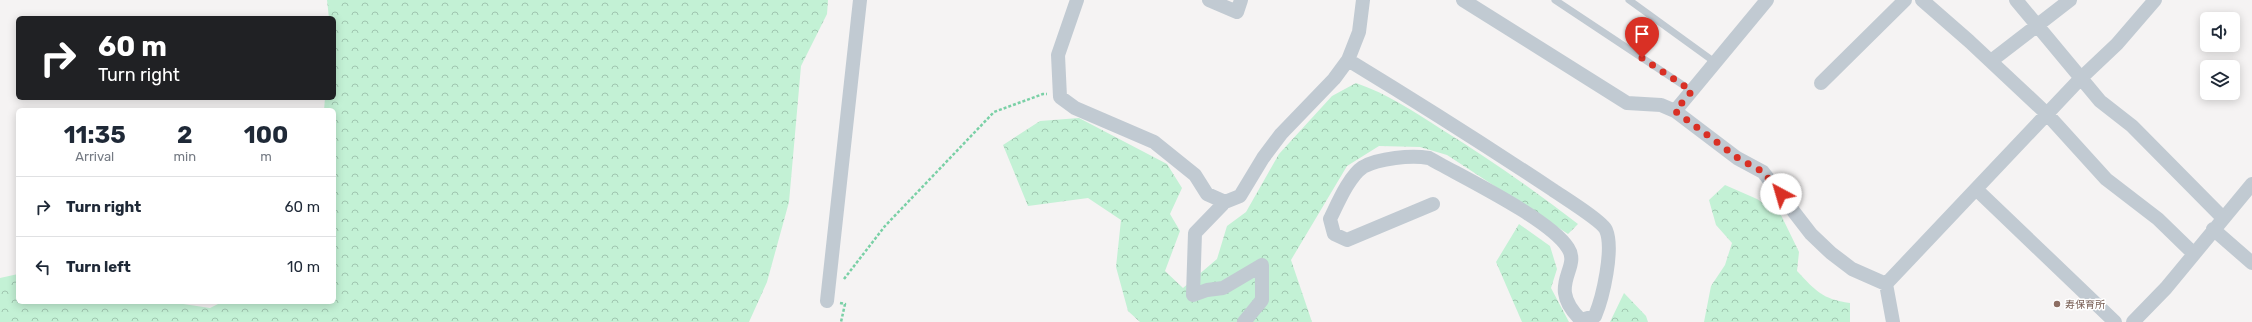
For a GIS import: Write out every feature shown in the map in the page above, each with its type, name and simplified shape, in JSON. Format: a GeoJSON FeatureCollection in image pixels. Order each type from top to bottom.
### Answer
{"type":"FeatureCollection","features":[{"type":"Feature","properties":{"kind":"street"},"geometry":{"type":"LineString","coordinates":[[827,302],[860,0]]}},
{"type":"Feature","properties":{"kind":"street"},"geometry":{"type":"LineString","coordinates":[[1077,0],[1058,55],[1060,97],[1075,108],[1154,142],[1195,175],[1207,194],[1225,202]]}},
{"type":"Feature","properties":{"kind":"street"},"geometry":{"type":"LineString","coordinates":[[1209,0],[1238,12],[1241,0]]}},
{"type":"Feature","properties":{"kind":"street"},"geometry":{"type":"LineString","coordinates":[[1244,322],[1262,300],[1262,265],[1223,288],[1193,295],[1195,233],[1225,202],[1240,196],[1263,158],[1281,134],[1334,79],[1348,60],[1360,32],[1363,0]]}},
{"type":"Feature","properties":{"kind":"street"},"geometry":{"type":"LineString","coordinates":[[1463,0],[1627,103],[1661,105],[1675,111],[1738,158],[1763,172],[1811,234],[1831,253],[1852,269],[1886,284]]}},
{"type":"Feature","properties":{"kind":"street"},"geometry":{"type":"LineString","coordinates":[[1675,111],[1767,0]]}},
{"type":"Feature","properties":{"kind":"street"},"geometry":{"type":"LineString","coordinates":[[1821,83],[1905,0]]}},
{"type":"Feature","properties":{"kind":"street"},"geometry":{"type":"LineString","coordinates":[[1922,0],[1991,61],[2047,114],[2106,178],[2158,219],[2193,253]]}},
{"type":"Feature","properties":{"kind":"street"},"geometry":{"type":"LineString","coordinates":[[2016,0],[2039,26],[2080,79],[2100,101],[2132,126],[2223,218]]}},
{"type":"Feature","properties":{"kind":"street"},"geometry":{"type":"LineString","coordinates":[[1991,61],[2039,26],[2070,0]]}},
{"type":"Feature","properties":{"kind":"street"},"geometry":{"type":"LineString","coordinates":[[1886,284],[2080,79],[2117,44],[2155,0]]}},
{"type":"Feature","properties":{"kind":"street"},"geometry":{"type":"LineString","coordinates":[[1348,60],[1448,120],[1574,204],[1606,228],[1609,241],[1603,295],[1595,316],[1581,320],[1569,308],[1563,290],[1571,259],[1568,248],[1552,231],[1429,158],[1413,156],[1363,167],[1351,181],[1330,219],[1334,234],[1347,240],[1433,204]]}},
{"type":"Feature","properties":{"kind":"street"},"geometry":{"type":"LineString","coordinates":[[2133,322],[2166,288],[2193,253],[2252,184]]}},
{"type":"Feature","properties":{"kind":"street"},"geometry":{"type":"LineString","coordinates":[[1976,189],[2115,322]]}},
{"type":"Feature","properties":{"kind":"street"},"geometry":{"type":"LineString","coordinates":[[2213,230],[2252,263]]}},
{"type":"Feature","properties":{"kind":"street"},"geometry":{"type":"LineString","coordinates":[[1886,284],[1893,322]]}},
{"type":"Feature","properties":{"kind":"lane"},"geometry":{"type":"LineString","coordinates":[[1555,0],[1692,91]]}},
{"type":"Feature","properties":{"kind":"lane"},"geometry":{"type":"LineString","coordinates":[[1630,0],[1716,62]]}},
{"type":"Feature","properties":{"kind":"path"},"geometry":{"type":"LineString","coordinates":[[841,283],[885,226],[994,112],[1043,94],[1060,97]]}},
{"type":"Feature","properties":{"kind":"green space"},"geometry":{"type":"Polygon","coordinates":[[[327,0],[828,0],[827,14],[801,66],[789,202],[767,282],[749,322],[0,322],[0,278],[16,274],[16,304],[183,304],[210,308],[218,304],[336,304],[336,108],[324,108],[325,100],[336,100],[336,16],[329,16],[327,0]]]}},
{"type":"Feature","properties":{"kind":"green space"},"geometry":{"type":"Polygon","coordinates":[[[1356,83],[1368,87],[1400,103],[1476,151],[1578,224],[1568,234],[1447,155],[1420,147],[1379,146],[1347,166],[1291,260],[1312,322],[1140,322],[1128,311],[1116,267],[1121,220],[1088,198],[1028,206],[1003,145],[1040,121],[1079,118],[1167,164],[1182,188],[1170,214],[1180,231],[1165,271],[1183,288],[1217,259],[1227,226],[1246,212],[1279,154],[1332,96],[1356,83]]]}},
{"type":"Feature","properties":{"kind":"green space"},"geometry":{"type":"Polygon","coordinates":[[[1725,185],[1757,199],[1781,215],[1799,252],[1797,271],[1820,293],[1833,299],[1850,303],[1850,322],[1704,322],[1711,286],[1725,265],[1732,243],[1716,225],[1709,200],[1725,185]]]}},
{"type":"Feature","properties":{"kind":"green space"},"geometry":{"type":"Polygon","coordinates":[[[1519,224],[1550,246],[1557,269],[1551,288],[1569,322],[1522,322],[1496,262],[1519,224]]]}},
{"type":"Feature","properties":{"kind":"green space"},"geometry":{"type":"Polygon","coordinates":[[[1624,293],[1646,316],[1648,322],[1610,322],[1624,293]]]}},
{"type":"Feature","properties":{"kind":"place","name":"寿保育所"},"geometry":{"type":"Point","coordinates":[2057,304]}},
{"type":"Feature","properties":{"kind":"route"},"geometry":{"type":"LineString","coordinates":[[1642,58],[1692,91],[1675,111],[1686,121],[1738,158],[1763,172],[1781,194]]}}]}
